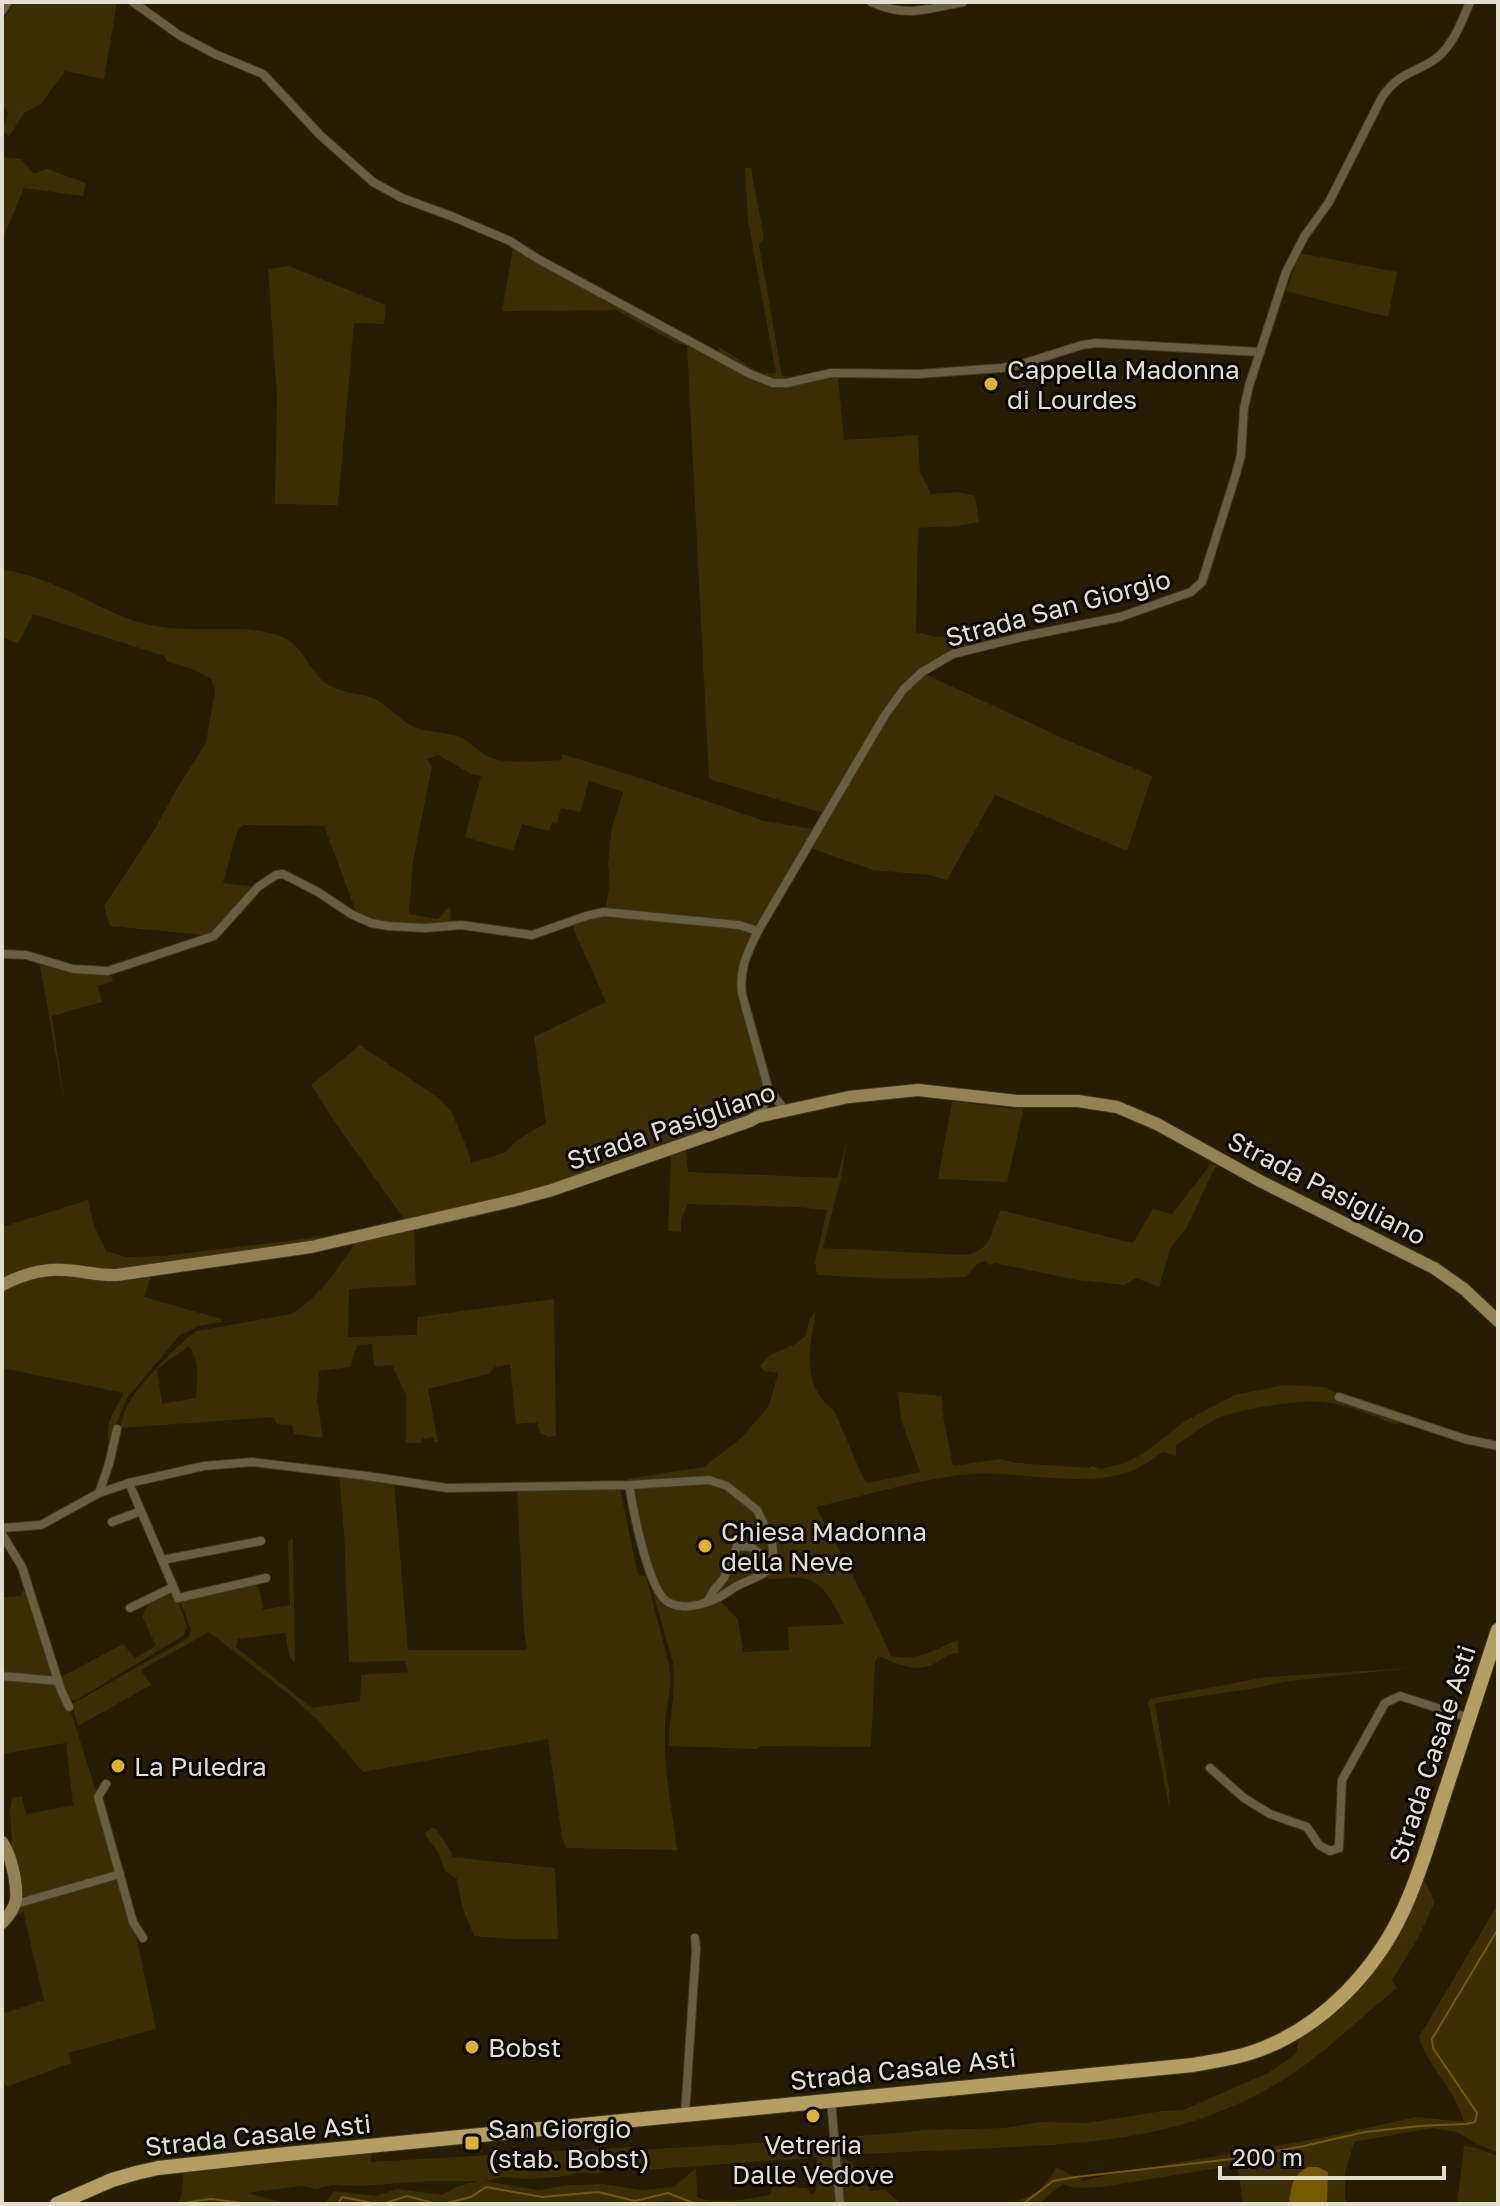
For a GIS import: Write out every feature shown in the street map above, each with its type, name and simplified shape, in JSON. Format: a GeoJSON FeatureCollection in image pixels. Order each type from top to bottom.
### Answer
{"type":"FeatureCollection","features":[{"type":"Feature","properties":{"kind":"main road","name":"Strada Casale Asti"},"geometry":{"type":"LineString","coordinates":[[57,2204],[112,2180],[158,2168],[1205,2063],[1254,2052],[1301,2029],[1322,2013],[1363,1974],[1396,1926],[1419,1870],[1498,1630]]}},
{"type":"Feature","properties":{"kind":"street"},"geometry":{"type":"LineString","coordinates":[[2,11],[8,2]]}},
{"type":"Feature","properties":{"kind":"street"},"geometry":{"type":"LineString","coordinates":[[133,2],[179,35],[263,74],[330,145],[373,182],[402,198],[510,241],[750,374],[773,383],[831,373],[918,374],[1019,365],[1096,343],[1260,352]]}},
{"type":"Feature","properties":{"kind":"street"},"geometry":{"type":"LineString","coordinates":[[871,2],[903,12],[963,2]]}},
{"type":"Feature","properties":{"kind":"street","name":"Strada San Giorgio"},"geometry":{"type":"LineString","coordinates":[[768,1093],[740,980],[744,961],[758,931],[885,715],[903,690],[922,672],[953,654],[1120,617],[1198,587],[1205,577],[1236,474],[1241,455],[1244,408],[1286,272],[1304,237],[1329,202],[1390,85],[1439,56],[1450,45],[1470,2]]}},
{"type":"Feature","properties":{"kind":"street"},"geometry":{"type":"LineString","coordinates":[[2,954],[26,955],[73,969],[108,971],[214,936],[258,887],[283,874],[351,914],[388,926],[425,928],[461,925],[532,935],[604,912],[739,925],[758,931]]}},
{"type":"Feature","properties":{"kind":"street","name":"Strada Pasigliano"},"geometry":{"type":"LineString","coordinates":[[2,1285],[52,1270],[117,1275],[355,1238],[552,1190],[757,1117],[873,1094],[918,1090],[1017,1101],[1078,1101],[1117,1107],[1157,1124],[1260,1181],[1434,1268],[1464,1289],[1498,1321]]}},
{"type":"Feature","properties":{"kind":"street"},"geometry":{"type":"LineString","coordinates":[[757,1117],[768,1093],[785,1110]]}},
{"type":"Feature","properties":{"kind":"street"},"geometry":{"type":"LineString","coordinates":[[1339,1397],[1465,1439],[1498,1446]]}},
{"type":"Feature","properties":{"kind":"street"},"geometry":{"type":"LineString","coordinates":[[99,1493],[117,1429]]}},
{"type":"Feature","properties":{"kind":"street"},"geometry":{"type":"LineString","coordinates":[[2,1528],[41,1525],[99,1493],[129,1483],[233,1462],[312,1469],[447,1488],[629,1485],[709,1480],[727,1486],[757,1510],[772,1541],[774,1564],[770,1570],[707,1602],[683,1606],[666,1601],[647,1565],[629,1485]]}},
{"type":"Feature","properties":{"kind":"street"},"geometry":{"type":"LineString","coordinates":[[129,1483],[178,1598],[266,1578]]}},
{"type":"Feature","properties":{"kind":"street"},"geometry":{"type":"LineString","coordinates":[[112,1522],[141,1511]]}},
{"type":"Feature","properties":{"kind":"street"},"geometry":{"type":"LineString","coordinates":[[2,1534],[22,1567],[69,1707]]}},
{"type":"Feature","properties":{"kind":"street"},"geometry":{"type":"LineString","coordinates":[[162,1560],[261,1541]]}},
{"type":"Feature","properties":{"kind":"street"},"geometry":{"type":"LineString","coordinates":[[707,1602],[724,1578],[738,1543],[751,1547],[774,1564]]}},
{"type":"Feature","properties":{"kind":"street"},"geometry":{"type":"LineString","coordinates":[[130,1608],[173,1587]]}},
{"type":"Feature","properties":{"kind":"street"},"geometry":{"type":"LineString","coordinates":[[2,1676],[58,1681]]}},
{"type":"Feature","properties":{"kind":"street"},"geometry":{"type":"LineString","coordinates":[[1210,1768],[1244,1798],[1270,1814],[1307,1827],[1319,1845],[1330,1851],[1339,1848],[1342,1780],[1385,1703],[1400,1696],[1469,1718]]}},
{"type":"Feature","properties":{"kind":"street"},"geometry":{"type":"LineString","coordinates":[[106,1784],[98,1797],[133,1922],[143,1938]]}},
{"type":"Feature","properties":{"kind":"street"},"geometry":{"type":"LineString","coordinates":[[2,1842],[9,1853],[18,1893],[16,1904],[2,1923]]}},
{"type":"Feature","properties":{"kind":"street"},"geometry":{"type":"LineString","coordinates":[[16,1904],[120,1874]]}},
{"type":"Feature","properties":{"kind":"street"},"geometry":{"type":"LineString","coordinates":[[685,2114],[695,1938]]}},
{"type":"Feature","properties":{"kind":"street"},"geometry":{"type":"LineString","coordinates":[[831,2100],[840,2204]]}},
{"type":"Feature","properties":{"kind":"shaded area"},"geometry":{"type":"Polygon","coordinates":[[[15,2],[117,2],[104,79],[65,71],[41,104],[24,113],[9,137],[3,130],[8,114],[2,107],[2,21],[15,2]]]}},
{"type":"Feature","properties":{"kind":"shaded area"},"geometry":{"type":"Polygon","coordinates":[[[2,157],[21,159],[34,174],[47,169],[86,183],[83,196],[24,188],[2,241],[2,157]]]}},
{"type":"Feature","properties":{"kind":"shaded area"},"geometry":{"type":"Polygon","coordinates":[[[745,168],[751,168],[764,238],[759,245],[782,376],[794,377],[841,368],[838,377],[844,440],[918,435],[920,471],[931,494],[958,492],[975,496],[979,522],[918,528],[916,632],[936,637],[995,631],[993,640],[937,660],[903,686],[823,813],[709,779],[687,345],[676,343],[616,310],[502,311],[513,248],[716,356],[719,347],[762,374],[776,373],[748,221],[745,168]]]}},
{"type":"Feature","properties":{"kind":"shaded area"},"geometry":{"type":"Polygon","coordinates":[[[1300,253],[1397,272],[1388,317],[1286,291],[1300,253]]]}},
{"type":"Feature","properties":{"kind":"shaded area"},"geometry":{"type":"Polygon","coordinates":[[[289,266],[386,305],[384,324],[354,323],[338,505],[275,504],[277,396],[268,269],[289,266]]]}},
{"type":"Feature","properties":{"kind":"shaded area"},"geometry":{"type":"Polygon","coordinates":[[[2,570],[42,580],[135,621],[154,626],[256,630],[286,639],[293,643],[316,674],[332,687],[373,698],[413,726],[459,737],[496,759],[524,762],[561,760],[562,754],[764,821],[813,829],[751,936],[739,963],[737,981],[741,1003],[765,1087],[762,1104],[753,1117],[551,1186],[356,1235],[117,1272],[71,1268],[2,1283],[2,1227],[88,1200],[94,1225],[106,1251],[126,1257],[163,1256],[327,1236],[404,1219],[311,1085],[360,1045],[440,1099],[451,1111],[471,1163],[504,1153],[517,1140],[546,1123],[534,1037],[606,1002],[573,928],[575,923],[610,915],[606,906],[610,883],[608,864],[612,827],[623,792],[589,781],[580,812],[561,808],[557,824],[552,822],[549,831],[522,824],[513,851],[465,837],[481,776],[471,774],[438,755],[427,759],[432,767],[413,861],[409,914],[438,919],[450,906],[451,925],[425,928],[358,917],[324,826],[244,825],[238,829],[223,883],[258,887],[214,936],[110,926],[104,906],[206,743],[215,691],[211,679],[167,661],[164,656],[33,614],[18,644],[2,637],[2,570]]]}},
{"type":"Feature","properties":{"kind":"shaded area"},"geometry":{"type":"Polygon","coordinates":[[[923,673],[1152,776],[1127,851],[995,795],[947,880],[930,875],[873,870],[810,848],[905,689],[923,673]]]}},
{"type":"Feature","properties":{"kind":"shaded area"},"geometry":{"type":"Polygon","coordinates":[[[39,960],[111,974],[113,981],[98,986],[102,1002],[52,1016],[65,1106],[39,960]]]}},
{"type":"Feature","properties":{"kind":"shaded area"},"geometry":{"type":"Polygon","coordinates":[[[952,1101],[1014,1109],[1024,1107],[1007,1182],[938,1179],[952,1101]]]}},
{"type":"Feature","properties":{"kind":"shaded area"},"geometry":{"type":"Polygon","coordinates":[[[847,1141],[823,1248],[974,1253],[986,1245],[1001,1210],[1133,1243],[1153,1209],[1172,1214],[1210,1165],[1216,1165],[1186,1229],[1171,1247],[1159,1287],[1136,1278],[1124,1285],[1077,1280],[995,1263],[990,1265],[985,1261],[976,1265],[966,1277],[895,1279],[817,1275],[815,1262],[827,1210],[688,1204],[681,1220],[681,1232],[668,1231],[671,1155],[686,1150],[688,1172],[837,1178],[847,1141]]]}},
{"type":"Feature","properties":{"kind":"shaded area"},"geometry":{"type":"Polygon","coordinates":[[[414,1230],[416,1285],[349,1289],[348,1337],[417,1335],[417,1317],[554,1299],[556,1436],[540,1433],[537,1422],[516,1424],[510,1364],[495,1367],[489,1374],[428,1389],[438,1442],[433,1437],[422,1439],[421,1443],[406,1443],[406,1395],[392,1365],[374,1366],[372,1344],[358,1345],[351,1367],[319,1371],[317,1400],[323,1438],[294,1434],[292,1425],[277,1424],[274,1417],[120,1428],[133,1396],[160,1364],[190,1336],[197,1331],[291,1314],[319,1291],[355,1243],[414,1230]],[[189,1346],[157,1369],[162,1404],[196,1398],[197,1371],[189,1346]]]}},
{"type":"Feature","properties":{"kind":"shaded area"},"geometry":{"type":"Polygon","coordinates":[[[68,1275],[110,1280],[151,1277],[144,1297],[221,1319],[221,1322],[199,1326],[179,1336],[127,1398],[110,1446],[109,1424],[124,1393],[2,1368],[2,1291],[34,1279],[68,1275]]]}},
{"type":"Feature","properties":{"kind":"shaded area"},"geometry":{"type":"Polygon","coordinates":[[[816,1311],[810,1351],[812,1377],[823,1400],[834,1410],[868,1483],[920,1472],[901,1419],[898,1392],[942,1396],[953,1466],[1000,1459],[1101,1469],[1125,1463],[1144,1453],[1185,1421],[1235,1395],[1284,1385],[1324,1387],[1379,1404],[1403,1416],[1399,1423],[1394,1424],[1332,1403],[1273,1405],[1217,1419],[1176,1446],[1176,1456],[1163,1452],[1126,1473],[1087,1479],[960,1475],[816,1507],[865,1599],[891,1656],[919,1656],[958,1640],[958,1653],[922,1668],[903,1666],[878,1656],[875,1663],[871,1747],[762,1746],[756,1749],[669,1746],[673,1663],[649,1578],[673,1607],[719,1600],[738,1619],[743,1652],[789,1650],[788,1627],[844,1624],[829,1598],[813,1582],[798,1578],[767,1579],[766,1575],[779,1563],[775,1541],[759,1509],[728,1483],[635,1483],[627,1479],[704,1467],[742,1437],[769,1406],[778,1373],[764,1371],[760,1366],[769,1356],[805,1336],[810,1318],[816,1311]]]}},
{"type":"Feature","properties":{"kind":"shaded area"},"geometry":{"type":"Polygon","coordinates":[[[339,1475],[394,1482],[408,1650],[527,1650],[517,1490],[620,1489],[638,1575],[646,1576],[669,1664],[665,1747],[677,1850],[566,1848],[548,1739],[363,1772],[318,1720],[209,1632],[141,1670],[151,1685],[78,1726],[72,1704],[188,1638],[191,1630],[180,1600],[252,1584],[259,1587],[263,1610],[290,1605],[288,1541],[293,1539],[295,1662],[290,1658],[285,1633],[238,1639],[236,1647],[312,1708],[360,1701],[361,1675],[408,1672],[406,1661],[349,1662],[339,1475]]]}},
{"type":"Feature","properties":{"kind":"shaded area"},"geometry":{"type":"Polygon","coordinates":[[[709,1484],[727,1489],[756,1512],[773,1551],[769,1568],[711,1598],[687,1604],[676,1603],[658,1585],[652,1570],[641,1534],[634,1489],[709,1484]]]}},
{"type":"Feature","properties":{"kind":"shaded area"},"geometry":{"type":"Polygon","coordinates":[[[173,1587],[187,1627],[183,1636],[78,1699],[66,1697],[133,1922],[156,2029],[68,2053],[71,2063],[6,2087],[2,2075],[2,2014],[44,2000],[23,1911],[2,1930],[16,1904],[9,1853],[12,1798],[22,1796],[26,1814],[75,1805],[66,1743],[2,1754],[2,1597],[21,1596],[23,1589],[27,1590],[59,1678],[123,1644],[135,1658],[156,1646],[142,1616],[150,1600],[173,1587]]]}},
{"type":"Feature","properties":{"kind":"shaded area"},"geometry":{"type":"Polygon","coordinates":[[[1411,1668],[1289,1681],[1155,1703],[1170,1810],[1148,1702],[1150,1699],[1266,1677],[1411,1668]]]}},
{"type":"Feature","properties":{"kind":"shaded area"},"geometry":{"type":"Polygon","coordinates":[[[435,1828],[452,1857],[555,1868],[558,1939],[474,1936],[462,1906],[457,1879],[445,1871],[439,1854],[425,1834],[435,1828]]]}},
{"type":"Feature","properties":{"kind":"shaded area"},"geometry":{"type":"Polygon","coordinates":[[[1419,1870],[1435,1902],[1418,1938],[1392,1980],[1397,1988],[1294,2073],[1209,2116],[1141,2134],[1034,2146],[838,2155],[851,2162],[871,2191],[885,2189],[900,2204],[677,2204],[670,2201],[644,2204],[325,2204],[334,2191],[376,2196],[397,2189],[442,2195],[478,2181],[429,2181],[332,2185],[315,2189],[302,2186],[247,2193],[289,2204],[177,2204],[181,2197],[184,2165],[372,2146],[371,2162],[815,2140],[927,2130],[1004,2128],[1040,2122],[1087,2123],[1183,2110],[1268,2073],[1296,2054],[1301,2029],[1363,1974],[1419,1870]],[[817,2157],[645,2170],[613,2169],[597,2174],[577,2173],[527,2179],[502,2177],[485,2181],[538,2190],[602,2184],[642,2190],[674,2187],[696,2168],[697,2197],[705,2200],[770,2195],[772,2186],[807,2188],[812,2195],[816,2190],[817,2157]]]}},
{"type":"Feature","properties":{"kind":"shaded area"},"geometry":{"type":"Polygon","coordinates":[[[1498,1904],[1498,2152],[1459,2133],[1433,2128],[1354,2142],[1345,2173],[1345,2204],[1243,2204],[1237,2165],[1102,2187],[1075,2188],[1063,2184],[1041,2204],[1009,2204],[1037,2192],[1056,2167],[1084,2181],[1321,2138],[1416,2117],[1464,2122],[1419,2037],[1498,1904]]]}},
{"type":"Feature","properties":{"kind":"shaded area"},"geometry":{"type":"Polygon","coordinates":[[[1464,2146],[1498,2156],[1498,2204],[1457,2204],[1464,2146]]]}},
{"type":"Feature","properties":{"kind":"shaded area"},"geometry":{"type":"Polygon","coordinates":[[[1308,2167],[1318,2167],[1328,2172],[1327,2204],[1289,2204],[1295,2178],[1308,2167]]]}},
{"type":"Feature","properties":{"kind":"waterway"},"geometry":{"type":"LineString","coordinates":[[1466,2124],[1475,2122],[1477,2113],[1433,2048],[1432,2039],[1498,1929]]}},
{"type":"Feature","properties":{"kind":"waterway"},"geometry":{"type":"LineString","coordinates":[[1023,2204],[1053,2181],[1232,2159],[1365,2132],[1464,2124]]}},
{"type":"Feature","properties":{"kind":"waterway"},"geometry":{"type":"LineString","coordinates":[[443,2204],[471,2197],[486,2187],[542,2197],[598,2192],[635,2201],[668,2193],[696,2204]]}},
{"type":"Feature","properties":{"kind":"waterway"},"geometry":{"type":"LineString","coordinates":[[383,2204],[407,2196],[437,2204]]}},
{"type":"Feature","properties":{"kind":"waterway"},"geometry":{"type":"LineString","coordinates":[[338,2204],[342,2197],[377,2204]]}},
{"type":"Feature","properties":{"kind":"waterway"},"geometry":{"type":"LineString","coordinates":[[186,2204],[211,2199],[251,2204]]}},
{"type":"Feature","properties":{"kind":"place","name":"Cappella Madonna di Lourdes"},"geometry":{"type":"Point","coordinates":[991,384]}},
{"type":"Feature","properties":{"kind":"place","name":"Chiesa Madonna della Neve"},"geometry":{"type":"Point","coordinates":[705,1546]}},
{"type":"Feature","properties":{"kind":"place","name":"La Puledra"},"geometry":{"type":"Point","coordinates":[118,1766]}},
{"type":"Feature","properties":{"kind":"place","name":"Bobst"},"geometry":{"type":"Point","coordinates":[472,2047]}},
{"type":"Feature","properties":{"kind":"place","name":"Vetreria Dalle Vedove"},"geometry":{"type":"Point","coordinates":[813,2116]}},
{"type":"Feature","properties":{"kind":"place","name":"San Giorgio (stab. Bobst)"},"geometry":{"type":"Point","coordinates":[472,2143]}}]}
